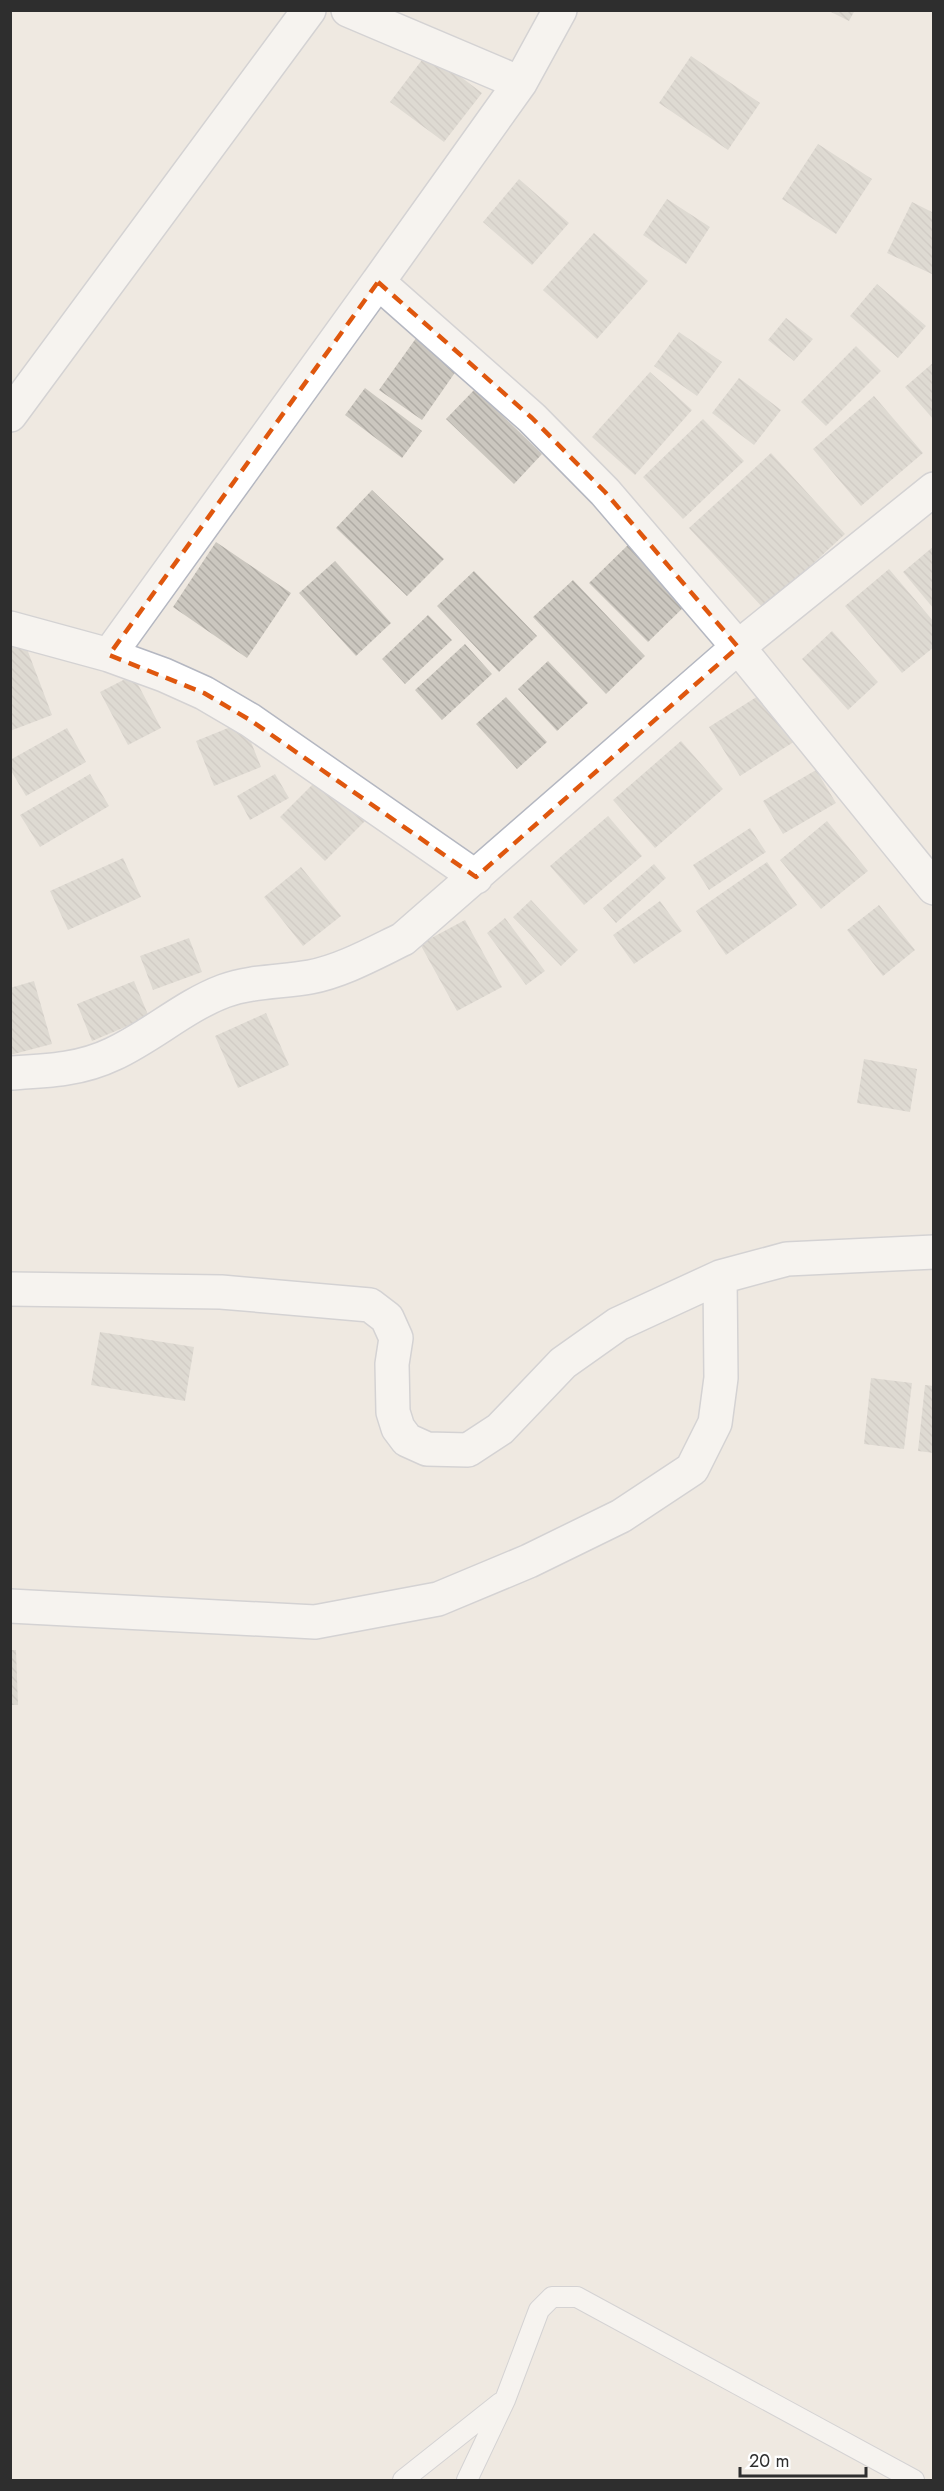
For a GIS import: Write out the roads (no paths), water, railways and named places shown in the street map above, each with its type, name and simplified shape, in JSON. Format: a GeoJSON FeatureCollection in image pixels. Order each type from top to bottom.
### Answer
{"type":"FeatureCollection","features":[{"type":"Feature","properties":{"kind":"street"},"geometry":{"type":"LineString","coordinates":[[10,415],[309,10]]}},
{"type":"Feature","properties":{"kind":"street"},"geometry":{"type":"LineString","coordinates":[[348,10],[520,83]]}},
{"type":"Feature","properties":{"kind":"street"},"geometry":{"type":"LineString","coordinates":[[109,655],[520,83],[560,10]]}},
{"type":"Feature","properties":{"kind":"street"},"geometry":{"type":"LineString","coordinates":[[378,282],[532,418],[605,492],[738,647],[933,888]]}},
{"type":"Feature","properties":{"kind":"street"},"geometry":{"type":"LineString","coordinates":[[10,1073],[63,1070],[87,1064],[114,1054],[225,990],[312,976],[358,960],[403,939],[738,647],[933,489]]}},
{"type":"Feature","properties":{"kind":"street"},"geometry":{"type":"LineString","coordinates":[[10,628],[109,655],[164,675],[204,693],[241,714],[476,877]]}},
{"type":"Feature","properties":{"kind":"street"},"geometry":{"type":"LineString","coordinates":[[10,1289],[221,1292],[370,1305],[387,1318],[396,1338],[392,1364],[393,1412],[398,1428],[407,1440],[427,1449],[468,1450],[500,1429],[563,1363],[618,1324],[720,1277],[787,1259],[933,1252]]}},
{"type":"Feature","properties":{"kind":"street"},"geometry":{"type":"LineString","coordinates":[[10,1606],[315,1622],[438,1599],[529,1561],[621,1516],[692,1469],[715,1423],[721,1378],[720,1277]]}},
{"type":"Feature","properties":{"kind":"lane"},"geometry":{"type":"LineString","coordinates":[[467,2481],[505,2400],[539,2310],[552,2297],[578,2297],[914,2481]]}},
{"type":"Feature","properties":{"kind":"lane"},"geometry":{"type":"LineString","coordinates":[[403,2481],[505,2400]]}}]}
